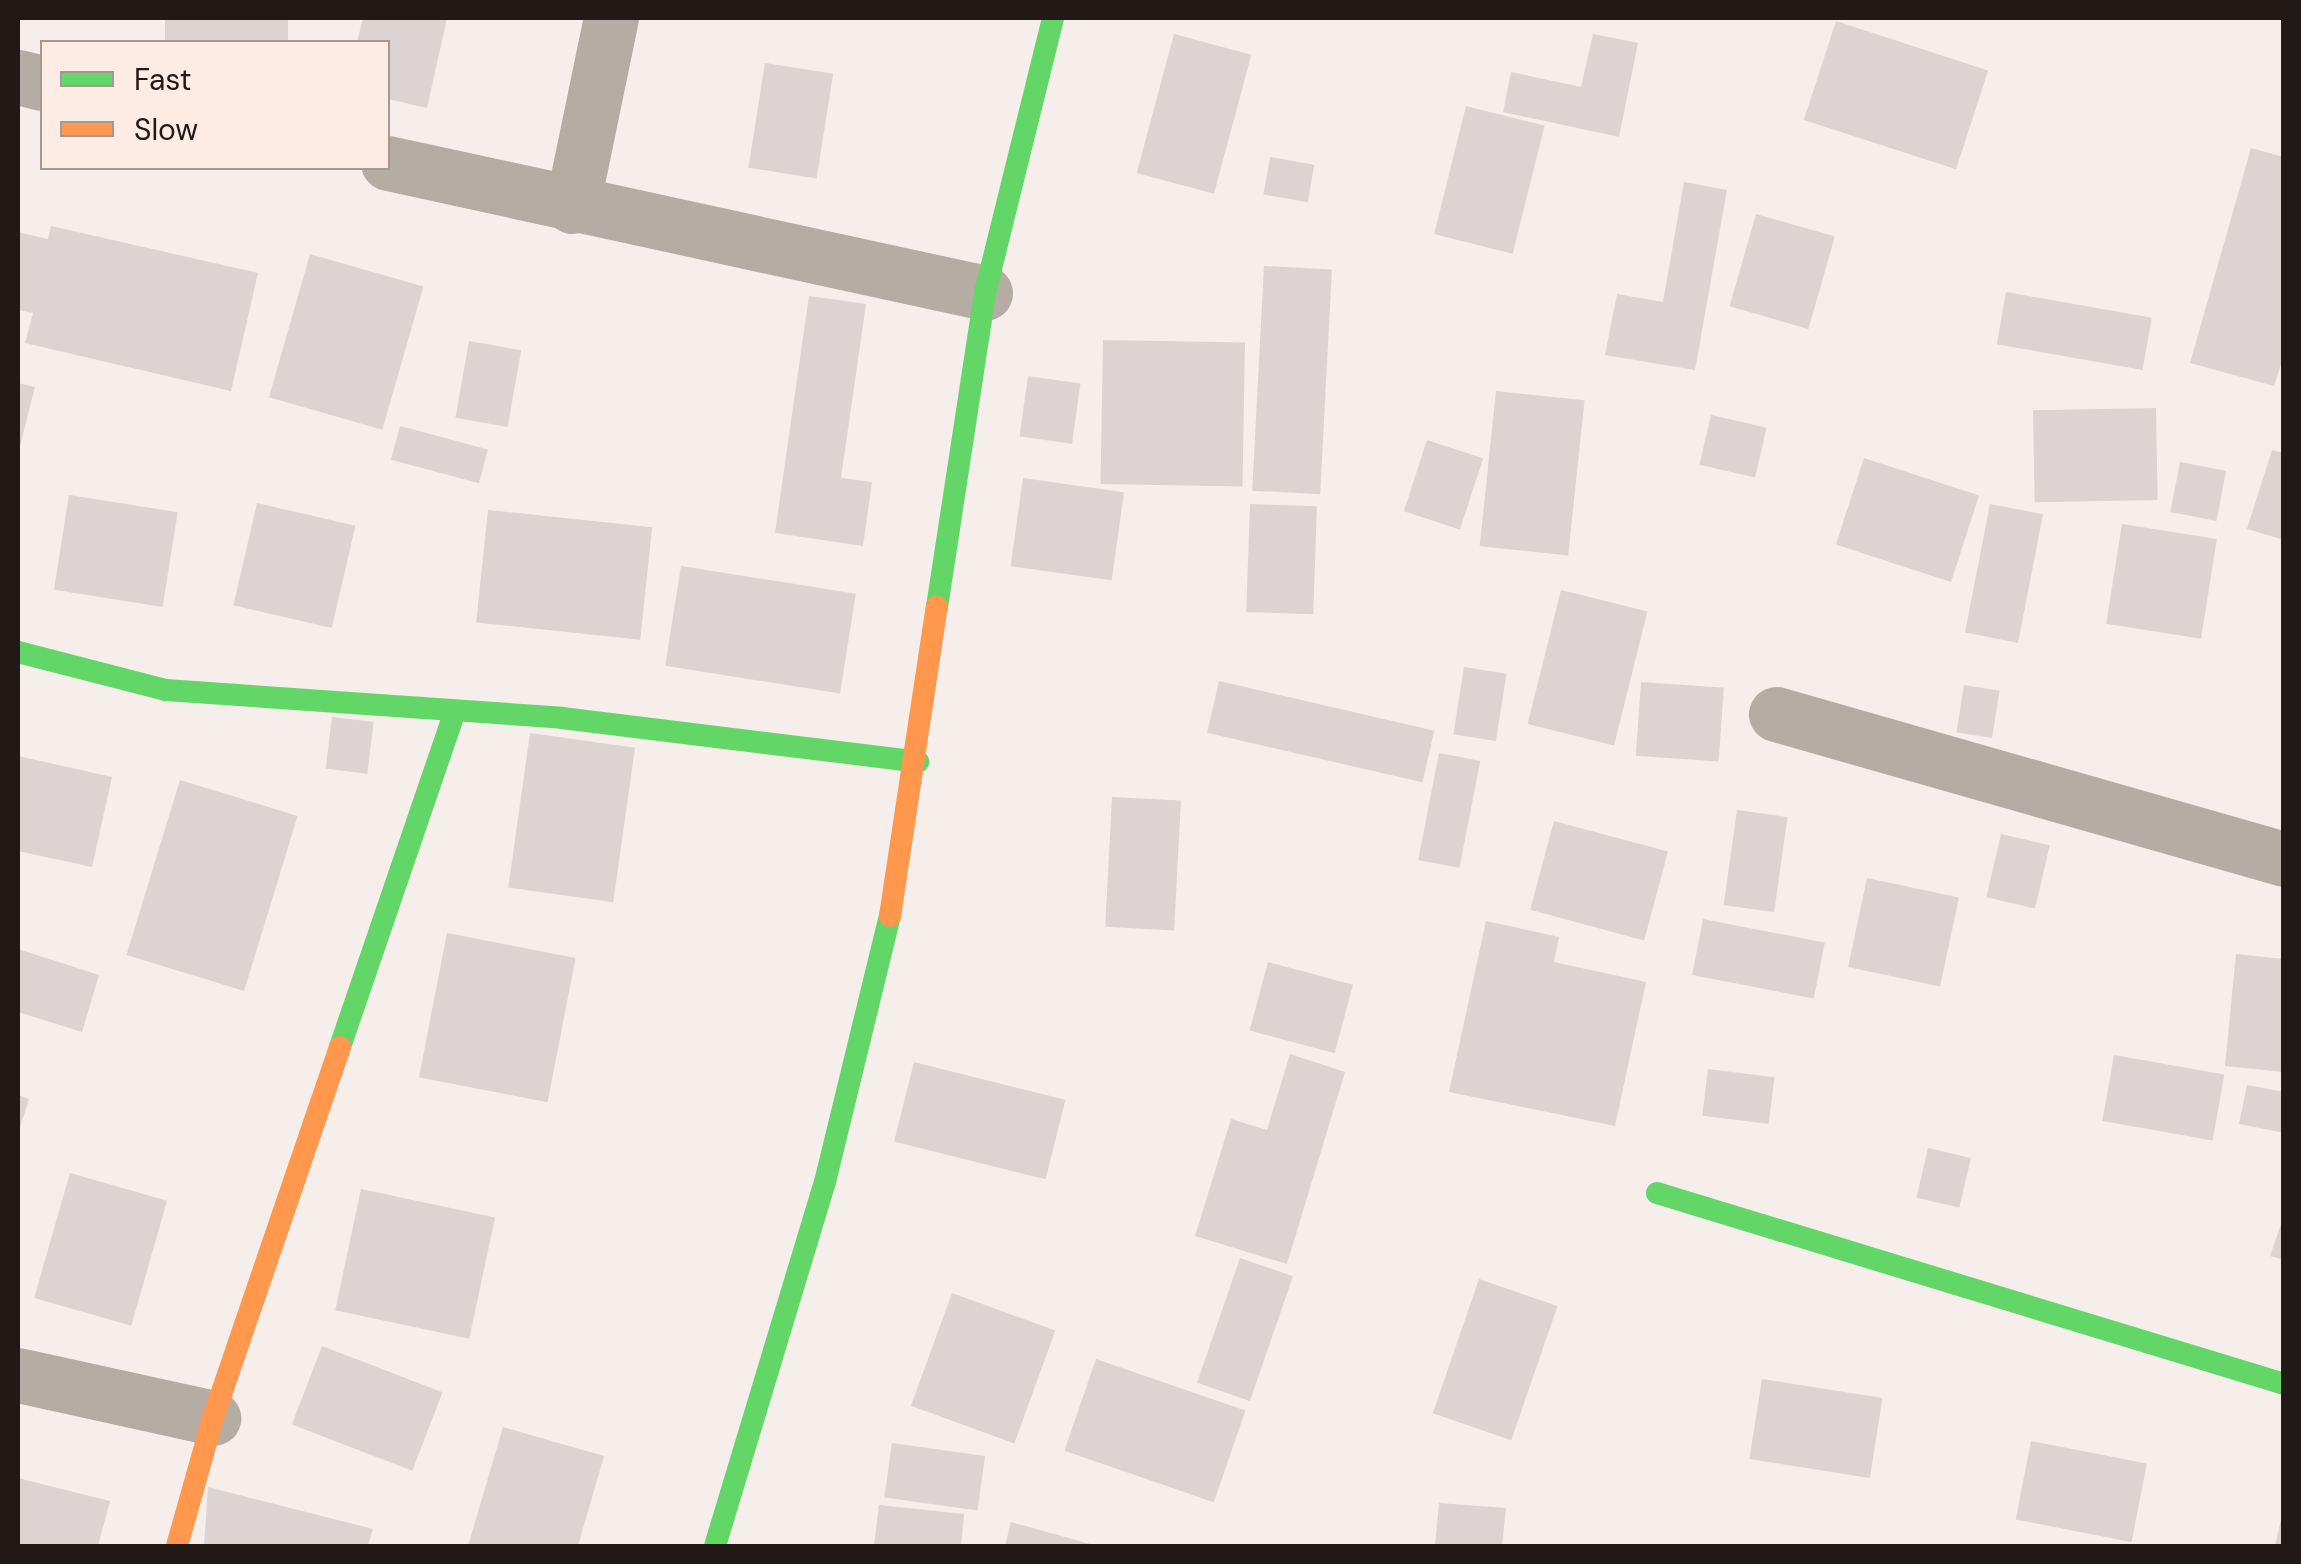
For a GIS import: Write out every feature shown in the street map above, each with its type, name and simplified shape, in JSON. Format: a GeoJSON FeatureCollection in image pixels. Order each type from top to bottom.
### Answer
{"type":"FeatureCollection","features":[{"type":"Feature","properties":{"kind":"street"},"geometry":{"type":"LineString","coordinates":[[572,206],[611,18]]}},
{"type":"Feature","properties":{"kind":"street"},"geometry":{"type":"LineString","coordinates":[[715,1546],[825,1182],[886,940],[918,762],[985,293],[1053,18]]}},
{"type":"Feature","properties":{"kind":"street"},"geometry":{"type":"LineString","coordinates":[[390,163],[985,293]]}},
{"type":"Feature","properties":{"kind":"street"},"geometry":{"type":"LineString","coordinates":[[18,652],[166,690],[562,718],[918,762]]}},
{"type":"Feature","properties":{"kind":"street"},"geometry":{"type":"LineString","coordinates":[[176,1546],[213,1418],[455,712]]}},
{"type":"Feature","properties":{"kind":"street"},"geometry":{"type":"LineString","coordinates":[[1776,714],[2284,859]]}},
{"type":"Feature","properties":{"kind":"street"},"geometry":{"type":"LineString","coordinates":[[1658,1193],[2284,1384]]}},
{"type":"Feature","properties":{"kind":"street"},"geometry":{"type":"LineString","coordinates":[[18,1375],[213,1418]]}},
{"type":"Feature","properties":{"kind":"building"},"geometry":{"type":"Polygon","coordinates":[[[165,18],[288,18],[288,40],[165,40],[165,18]]]}},
{"type":"Feature","properties":{"kind":"building"},"geometry":{"type":"Polygon","coordinates":[[[363,18],[447,18],[427,108],[390,99],[390,40],[358,40],[363,18]]]}},
{"type":"Feature","properties":{"kind":"building"},"geometry":{"type":"Polygon","coordinates":[[[1836,21],[1988,70],[1956,169],[1804,120],[1836,21]]]}},
{"type":"Feature","properties":{"kind":"building"},"geometry":{"type":"Polygon","coordinates":[[[1174,34],[1251,55],[1214,194],[1137,173],[1174,34]]]}},
{"type":"Feature","properties":{"kind":"building"},"geometry":{"type":"Polygon","coordinates":[[[1593,34],[1638,43],[1619,137],[1503,112],[1511,72],[1581,87],[1593,34]]]}},
{"type":"Feature","properties":{"kind":"building"},"geometry":{"type":"Polygon","coordinates":[[[765,63],[833,74],[817,178],[748,168],[765,63]]]}},
{"type":"Feature","properties":{"kind":"building"},"geometry":{"type":"Polygon","coordinates":[[[1466,106],[1545,126],[1513,254],[1434,234],[1466,106]]]}},
{"type":"Feature","properties":{"kind":"building"},"geometry":{"type":"Polygon","coordinates":[[[2251,148],[2284,157],[2284,355],[2274,386],[2190,363],[2251,148]]]}},
{"type":"Feature","properties":{"kind":"building"},"geometry":{"type":"Polygon","coordinates":[[[1270,157],[1314,165],[1308,202],[1263,194],[1270,157]]]}},
{"type":"Feature","properties":{"kind":"building"},"geometry":{"type":"Polygon","coordinates":[[[1684,182],[1727,190],[1695,370],[1605,355],[1617,294],[1663,302],[1684,182]]]}},
{"type":"Feature","properties":{"kind":"building"},"geometry":{"type":"Polygon","coordinates":[[[1756,214],[1835,237],[1808,329],[1730,306],[1756,214]]]}},
{"type":"Feature","properties":{"kind":"building"},"geometry":{"type":"Polygon","coordinates":[[[51,226],[258,273],[231,391],[25,343],[33,313],[18,310],[18,232],[48,239],[51,226]]]}},
{"type":"Feature","properties":{"kind":"building"},"geometry":{"type":"Polygon","coordinates":[[[310,254],[423,287],[382,430],[269,397],[310,254]]]}},
{"type":"Feature","properties":{"kind":"building"},"geometry":{"type":"Polygon","coordinates":[[[1264,266],[1332,270],[1320,494],[1252,491],[1264,266]]]}},
{"type":"Feature","properties":{"kind":"building"},"geometry":{"type":"Polygon","coordinates":[[[2006,292],[2152,318],[2143,370],[1997,344],[2006,292]]]}},
{"type":"Feature","properties":{"kind":"building"},"geometry":{"type":"Polygon","coordinates":[[[809,296],[866,304],[841,478],[872,482],[863,546],[775,533],[809,296]]]}},
{"type":"Feature","properties":{"kind":"building"},"geometry":{"type":"Polygon","coordinates":[[[1103,340],[1245,342],[1242,486],[1100,484],[1103,340]]]}},
{"type":"Feature","properties":{"kind":"building"},"geometry":{"type":"Polygon","coordinates":[[[469,341],[521,350],[508,427],[455,418],[469,341]]]}},
{"type":"Feature","properties":{"kind":"building"},"geometry":{"type":"Polygon","coordinates":[[[1028,376],[1080,383],[1072,444],[1020,436],[1028,376]]]}},
{"type":"Feature","properties":{"kind":"building"},"geometry":{"type":"Polygon","coordinates":[[[18,383],[35,387],[19,450],[18,450],[18,383]]]}},
{"type":"Feature","properties":{"kind":"building"},"geometry":{"type":"Polygon","coordinates":[[[1496,391],[1585,400],[1568,555],[1480,546],[1496,391]]]}},
{"type":"Feature","properties":{"kind":"building"},"geometry":{"type":"Polygon","coordinates":[[[2156,408],[2158,500],[2035,502],[2033,410],[2156,408]]]}},
{"type":"Feature","properties":{"kind":"building"},"geometry":{"type":"Polygon","coordinates":[[[1711,415],[1767,428],[1755,478],[1700,465],[1711,415]]]}},
{"type":"Feature","properties":{"kind":"building"},"geometry":{"type":"Polygon","coordinates":[[[400,426],[488,450],[479,483],[391,460],[400,426]]]}},
{"type":"Feature","properties":{"kind":"building"},"geometry":{"type":"Polygon","coordinates":[[[1427,440],[1483,458],[1460,530],[1404,511],[1427,440]]]}},
{"type":"Feature","properties":{"kind":"building"},"geometry":{"type":"Polygon","coordinates":[[[2272,450],[2284,453],[2284,540],[2247,529],[2272,450]]]}},
{"type":"Feature","properties":{"kind":"building"},"geometry":{"type":"Polygon","coordinates":[[[1864,458],[1979,495],[1951,582],[1836,545],[1864,458]]]}},
{"type":"Feature","properties":{"kind":"building"},"geometry":{"type":"Polygon","coordinates":[[[2180,462],[2226,471],[2216,521],[2170,512],[2180,462]]]}},
{"type":"Feature","properties":{"kind":"building"},"geometry":{"type":"Polygon","coordinates":[[[1023,478],[1124,492],[1112,580],[1011,566],[1023,478]]]}},
{"type":"Feature","properties":{"kind":"building"},"geometry":{"type":"Polygon","coordinates":[[[69,495],[178,512],[163,607],[54,590],[69,495]]]}},
{"type":"Feature","properties":{"kind":"building"},"geometry":{"type":"Polygon","coordinates":[[[257,503],[355,526],[332,628],[233,605],[257,503]]]}},
{"type":"Feature","properties":{"kind":"building"},"geometry":{"type":"Polygon","coordinates":[[[1250,504],[1317,506],[1313,614],[1246,612],[1250,504]]]}},
{"type":"Feature","properties":{"kind":"building"},"geometry":{"type":"Polygon","coordinates":[[[1990,504],[2043,514],[2018,643],[1965,633],[1990,504]]]}},
{"type":"Feature","properties":{"kind":"building"},"geometry":{"type":"Polygon","coordinates":[[[488,510],[652,527],[640,640],[476,622],[488,510]]]}},
{"type":"Feature","properties":{"kind":"building"},"geometry":{"type":"Polygon","coordinates":[[[2122,524],[2217,539],[2201,639],[2106,624],[2122,524]]]}},
{"type":"Feature","properties":{"kind":"building"},"geometry":{"type":"Polygon","coordinates":[[[681,566],[856,594],[840,693],[665,666],[681,566]]]}},
{"type":"Feature","properties":{"kind":"building"},"geometry":{"type":"Polygon","coordinates":[[[1561,590],[1647,612],[1614,745],[1528,724],[1561,590]]]}},
{"type":"Feature","properties":{"kind":"building"},"geometry":{"type":"Polygon","coordinates":[[[1464,667],[1506,674],[1496,741],[1453,734],[1464,667]]]}},
{"type":"Feature","properties":{"kind":"building"},"geometry":{"type":"Polygon","coordinates":[[[1219,681],[1434,731],[1422,782],[1207,733],[1219,681]]]}},
{"type":"Feature","properties":{"kind":"building"},"geometry":{"type":"Polygon","coordinates":[[[1641,682],[1724,688],[1719,762],[1636,756],[1641,682]]]}},
{"type":"Feature","properties":{"kind":"building"},"geometry":{"type":"Polygon","coordinates":[[[1964,685],[2000,691],[1992,738],[1956,732],[1964,685]]]}},
{"type":"Feature","properties":{"kind":"building"},"geometry":{"type":"Polygon","coordinates":[[[332,717],[374,722],[367,774],[326,769],[332,717]]]}},
{"type":"Feature","properties":{"kind":"building"},"geometry":{"type":"Polygon","coordinates":[[[530,733],[635,748],[613,902],[508,887],[530,733]]]}},
{"type":"Feature","properties":{"kind":"building"},"geometry":{"type":"Polygon","coordinates":[[[1439,753],[1480,761],[1459,868],[1418,860],[1439,753]]]}},
{"type":"Feature","properties":{"kind":"building"},"geometry":{"type":"Polygon","coordinates":[[[18,756],[112,777],[92,867],[18,851],[18,756]]]}},
{"type":"Feature","properties":{"kind":"building"},"geometry":{"type":"Polygon","coordinates":[[[180,780],[298,816],[244,991],[126,955],[180,780]]]}},
{"type":"Feature","properties":{"kind":"building"},"geometry":{"type":"Polygon","coordinates":[[[1112,797],[1181,801],[1174,930],[1105,927],[1112,797]]]}},
{"type":"Feature","properties":{"kind":"building"},"geometry":{"type":"Polygon","coordinates":[[[1737,810],[1788,817],[1774,912],[1724,905],[1737,810]]]}},
{"type":"Feature","properties":{"kind":"building"},"geometry":{"type":"Polygon","coordinates":[[[1554,821],[1668,852],[1644,940],[1530,910],[1554,821]]]}},
{"type":"Feature","properties":{"kind":"building"},"geometry":{"type":"Polygon","coordinates":[[[2001,834],[2050,845],[2035,909],[1986,897],[2001,834]]]}},
{"type":"Feature","properties":{"kind":"building"},"geometry":{"type":"Polygon","coordinates":[[[1867,878],[1959,898],[1940,987],[1848,967],[1867,878]]]}},
{"type":"Feature","properties":{"kind":"building"},"geometry":{"type":"Polygon","coordinates":[[[1703,919],[1825,943],[1814,999],[1692,975],[1703,919]]]}},
{"type":"Feature","properties":{"kind":"building"},"geometry":{"type":"Polygon","coordinates":[[[1486,921],[1559,937],[1554,962],[1646,982],[1615,1126],[1449,1092],[1486,921]]]}},
{"type":"Feature","properties":{"kind":"building"},"geometry":{"type":"Polygon","coordinates":[[[447,933],[576,958],[548,1102],[419,1077],[447,933]]]}},
{"type":"Feature","properties":{"kind":"building"},"geometry":{"type":"Polygon","coordinates":[[[18,949],[99,975],[82,1032],[18,1012],[18,949]]]}},
{"type":"Feature","properties":{"kind":"building"},"geometry":{"type":"Polygon","coordinates":[[[2236,954],[2284,959],[2284,1072],[2225,1066],[2236,954]]]}},
{"type":"Feature","properties":{"kind":"building"},"geometry":{"type":"Polygon","coordinates":[[[1268,962],[1353,985],[1335,1053],[1250,1031],[1268,962]]]}},
{"type":"Feature","properties":{"kind":"building"},"geometry":{"type":"Polygon","coordinates":[[[1290,1054],[1345,1072],[1287,1264],[1195,1236],[1231,1119],[1267,1130],[1290,1054]]]}},
{"type":"Feature","properties":{"kind":"building"},"geometry":{"type":"Polygon","coordinates":[[[2114,1055],[2224,1074],[2213,1140],[2102,1121],[2114,1055]]]}},
{"type":"Feature","properties":{"kind":"building"},"geometry":{"type":"Polygon","coordinates":[[[914,1062],[1065,1100],[1046,1179],[894,1142],[914,1062]]]}},
{"type":"Feature","properties":{"kind":"building"},"geometry":{"type":"Polygon","coordinates":[[[1708,1069],[1775,1077],[1769,1124],[1702,1116],[1708,1069]]]}},
{"type":"Feature","properties":{"kind":"building"},"geometry":{"type":"Polygon","coordinates":[[[2247,1085],[2284,1092],[2284,1133],[2239,1124],[2247,1085]]]}},
{"type":"Feature","properties":{"kind":"building"},"geometry":{"type":"Polygon","coordinates":[[[18,1095],[29,1099],[18,1134],[18,1095]]]}},
{"type":"Feature","properties":{"kind":"building"},"geometry":{"type":"Polygon","coordinates":[[[1928,1148],[1971,1158],[1959,1208],[1917,1198],[1928,1148]]]}},
{"type":"Feature","properties":{"kind":"building"},"geometry":{"type":"Polygon","coordinates":[[[70,1173],[167,1201],[131,1326],[34,1298],[70,1173]]]}},
{"type":"Feature","properties":{"kind":"building"},"geometry":{"type":"Polygon","coordinates":[[[361,1189],[495,1217],[469,1339],[335,1310],[361,1189]]]}},
{"type":"Feature","properties":{"kind":"building"},"geometry":{"type":"Polygon","coordinates":[[[2284,1215],[2284,1260],[2270,1256],[2284,1215]]]}},
{"type":"Feature","properties":{"kind":"building"},"geometry":{"type":"Polygon","coordinates":[[[1240,1258],[1293,1276],[1250,1401],[1197,1383],[1240,1258]]]}},
{"type":"Feature","properties":{"kind":"building"},"geometry":{"type":"Polygon","coordinates":[[[1479,1279],[1557,1306],[1511,1440],[1433,1413],[1479,1279]]]}},
{"type":"Feature","properties":{"kind":"building"},"geometry":{"type":"Polygon","coordinates":[[[952,1293],[1055,1331],[1014,1443],[911,1406],[952,1293]]]}},
{"type":"Feature","properties":{"kind":"building"},"geometry":{"type":"Polygon","coordinates":[[[322,1346],[442,1392],[412,1471],[292,1424],[322,1346]]]}},
{"type":"Feature","properties":{"kind":"building"},"geometry":{"type":"Polygon","coordinates":[[[1096,1359],[1245,1410],[1214,1502],[1064,1451],[1096,1359]]]}},
{"type":"Feature","properties":{"kind":"building"},"geometry":{"type":"Polygon","coordinates":[[[1762,1379],[1882,1398],[1870,1478],[1749,1459],[1762,1379]]]}},
{"type":"Feature","properties":{"kind":"building"},"geometry":{"type":"Polygon","coordinates":[[[503,1427],[604,1456],[578,1546],[468,1546],[503,1427]]]}},
{"type":"Feature","properties":{"kind":"building"},"geometry":{"type":"Polygon","coordinates":[[[2031,1441],[2147,1464],[2132,1542],[2016,1520],[2031,1441]]]}},
{"type":"Feature","properties":{"kind":"building"},"geometry":{"type":"Polygon","coordinates":[[[892,1443],[985,1456],[977,1511],[884,1497],[892,1443]]]}},
{"type":"Feature","properties":{"kind":"building"},"geometry":{"type":"Polygon","coordinates":[[[18,1478],[110,1501],[98,1546],[18,1546],[18,1478]]]}},
{"type":"Feature","properties":{"kind":"building"},"geometry":{"type":"Polygon","coordinates":[[[208,1487],[373,1529],[368,1546],[204,1546],[208,1487]]]}},
{"type":"Feature","properties":{"kind":"building"},"geometry":{"type":"Polygon","coordinates":[[[1439,1503],[1506,1508],[1502,1546],[1435,1546],[1439,1503]]]}},
{"type":"Feature","properties":{"kind":"building"},"geometry":{"type":"Polygon","coordinates":[[[879,1505],[964,1514],[961,1546],[874,1546],[879,1505]]]}},
{"type":"Feature","properties":{"kind":"building"},"geometry":{"type":"Polygon","coordinates":[[[2282,1515],[2284,1546],[2275,1546],[2282,1515]]]}},
{"type":"Feature","properties":{"kind":"building"},"geometry":{"type":"Polygon","coordinates":[[[1011,1522],[1094,1545],[1094,1546],[1005,1546],[1011,1522]]]}},
{"type":"Feature","properties":{"kind":"traffic: fast"},"geometry":{"type":"LineString","coordinates":[[937,607],[985,293],[1053,18]]}},
{"type":"Feature","properties":{"kind":"traffic: fast"},"geometry":{"type":"LineString","coordinates":[[18,652],[166,690],[562,718],[918,762]]}},
{"type":"Feature","properties":{"kind":"traffic: fast"},"geometry":{"type":"LineString","coordinates":[[340,1047],[455,712]]}},
{"type":"Feature","properties":{"kind":"traffic: fast"},"geometry":{"type":"LineString","coordinates":[[715,1546],[825,1182],[890,916]]}},
{"type":"Feature","properties":{"kind":"traffic: fast"},"geometry":{"type":"LineString","coordinates":[[1657,1193],[2284,1384]]}},
{"type":"Feature","properties":{"kind":"traffic: slow"},"geometry":{"type":"LineString","coordinates":[[890,916],[937,607]]}},
{"type":"Feature","properties":{"kind":"traffic: slow"},"geometry":{"type":"LineString","coordinates":[[177,1546],[213,1418],[340,1047]]}}]}
